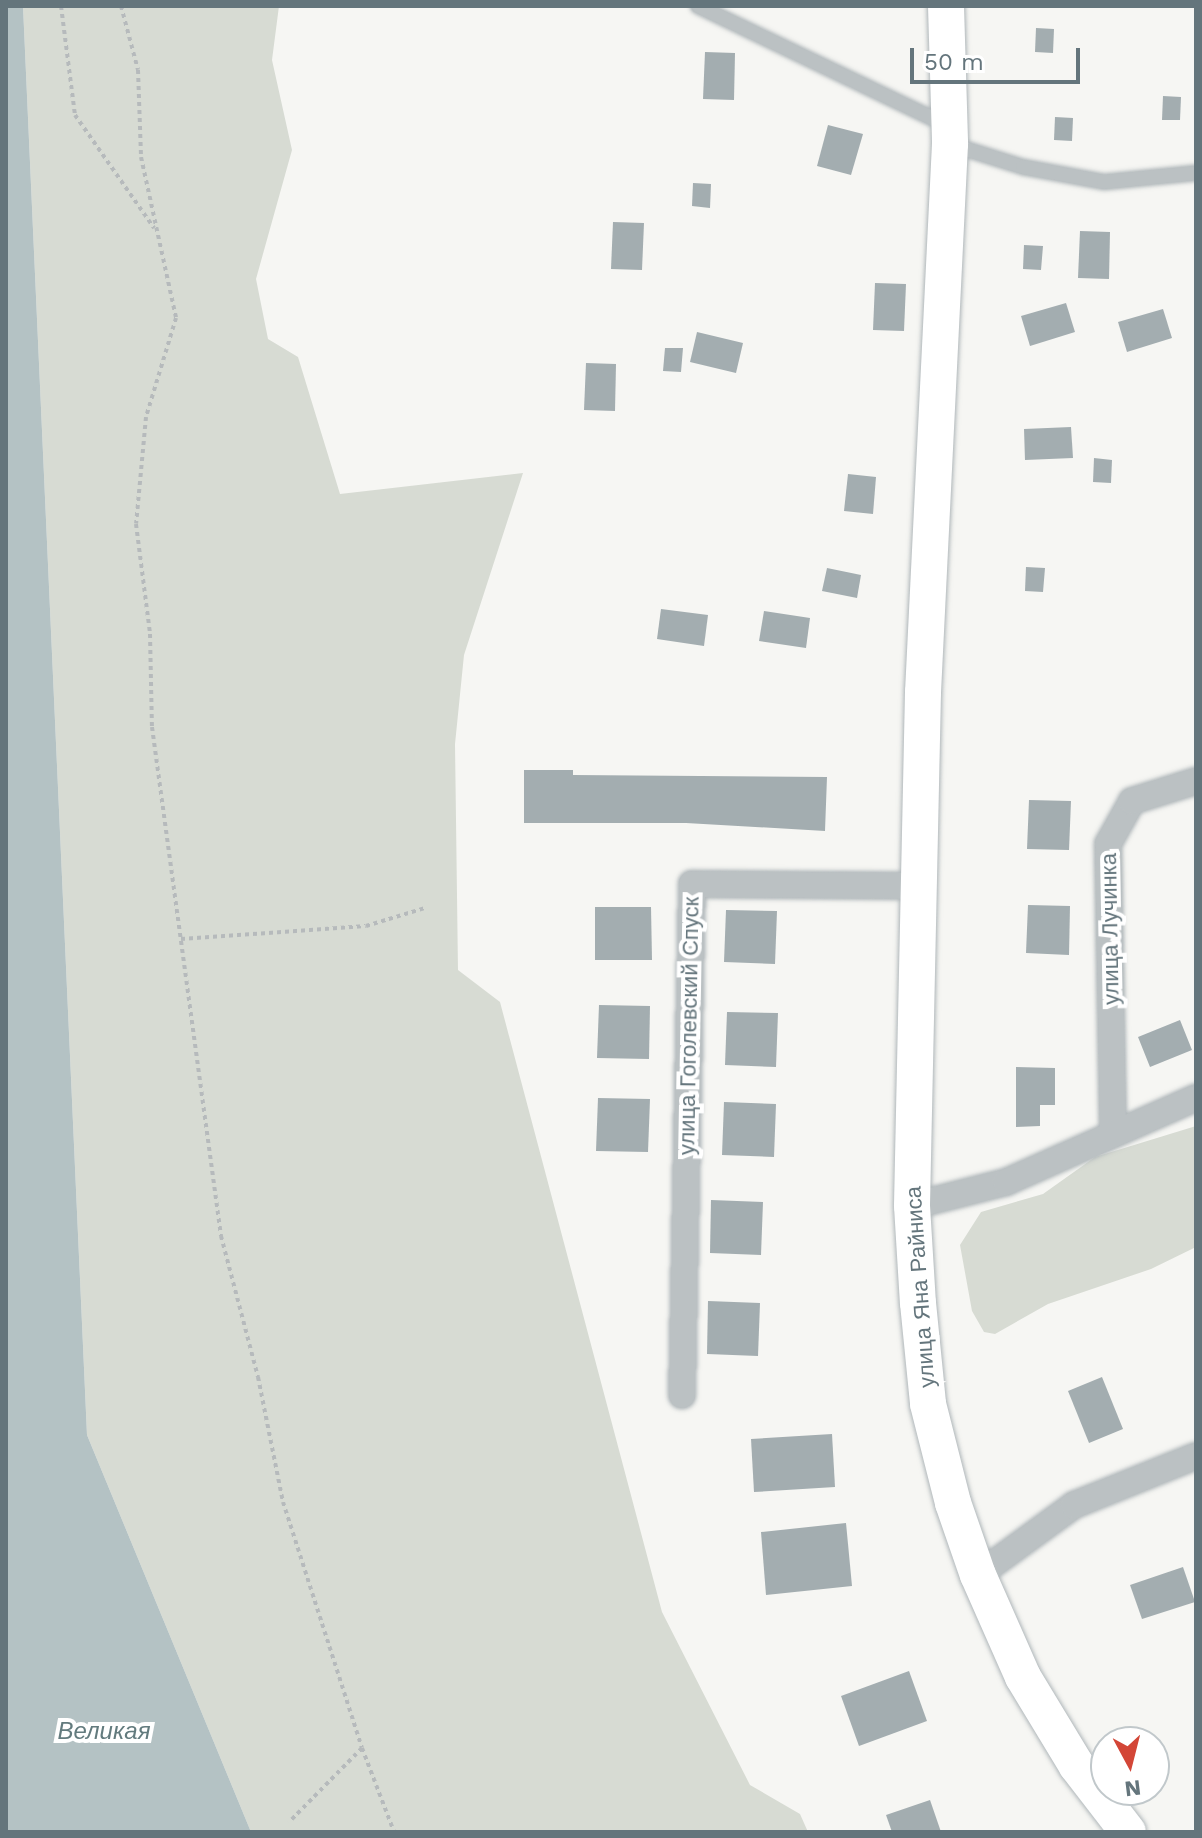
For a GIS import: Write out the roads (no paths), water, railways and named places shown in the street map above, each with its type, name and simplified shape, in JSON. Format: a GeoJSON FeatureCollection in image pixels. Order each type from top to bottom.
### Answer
{"type":"FeatureCollection","features":[{"type":"Feature","properties":{"kind":"street","name":"улица Яна Райниса"},"geometry":{"type":"LineString","coordinates":[[946,6],[950,135],[923,692],[912,1206],[928,1404],[953,1503],[978,1575],[1023,1677],[1077,1766],[1128,1832]]}},
{"type":"Feature","properties":{"kind":"street","name":"улица Лучинка"},"geometry":{"type":"LineString","coordinates":[[1113,1131],[1108,844],[1132,801],[1196,781]]}},
{"type":"Feature","properties":{"kind":"street","name":"улица Гоголевский Спуск"},"geometry":{"type":"LineString","coordinates":[[682,1395],[692,884],[919,886]]}},
{"type":"Feature","properties":{"kind":"street"},"geometry":{"type":"LineString","coordinates":[[912,1206],[1006,1182],[1113,1131],[1196,1098]]}},
{"type":"Feature","properties":{"kind":"street"},"geometry":{"type":"LineString","coordinates":[[978,1575],[1074,1505],[1196,1456]]}},
{"type":"Feature","properties":{"kind":"lane"},"geometry":{"type":"LineString","coordinates":[[698,6],[950,135],[1023,167],[1104,182],[1196,173]]}},
{"type":"Feature","properties":{"kind":"water","name":"Великая"},"geometry":{"type":"Polygon","coordinates":[[[6,6],[23,6],[87,1435],[251,1832],[6,1832],[6,6]]]}}]}
